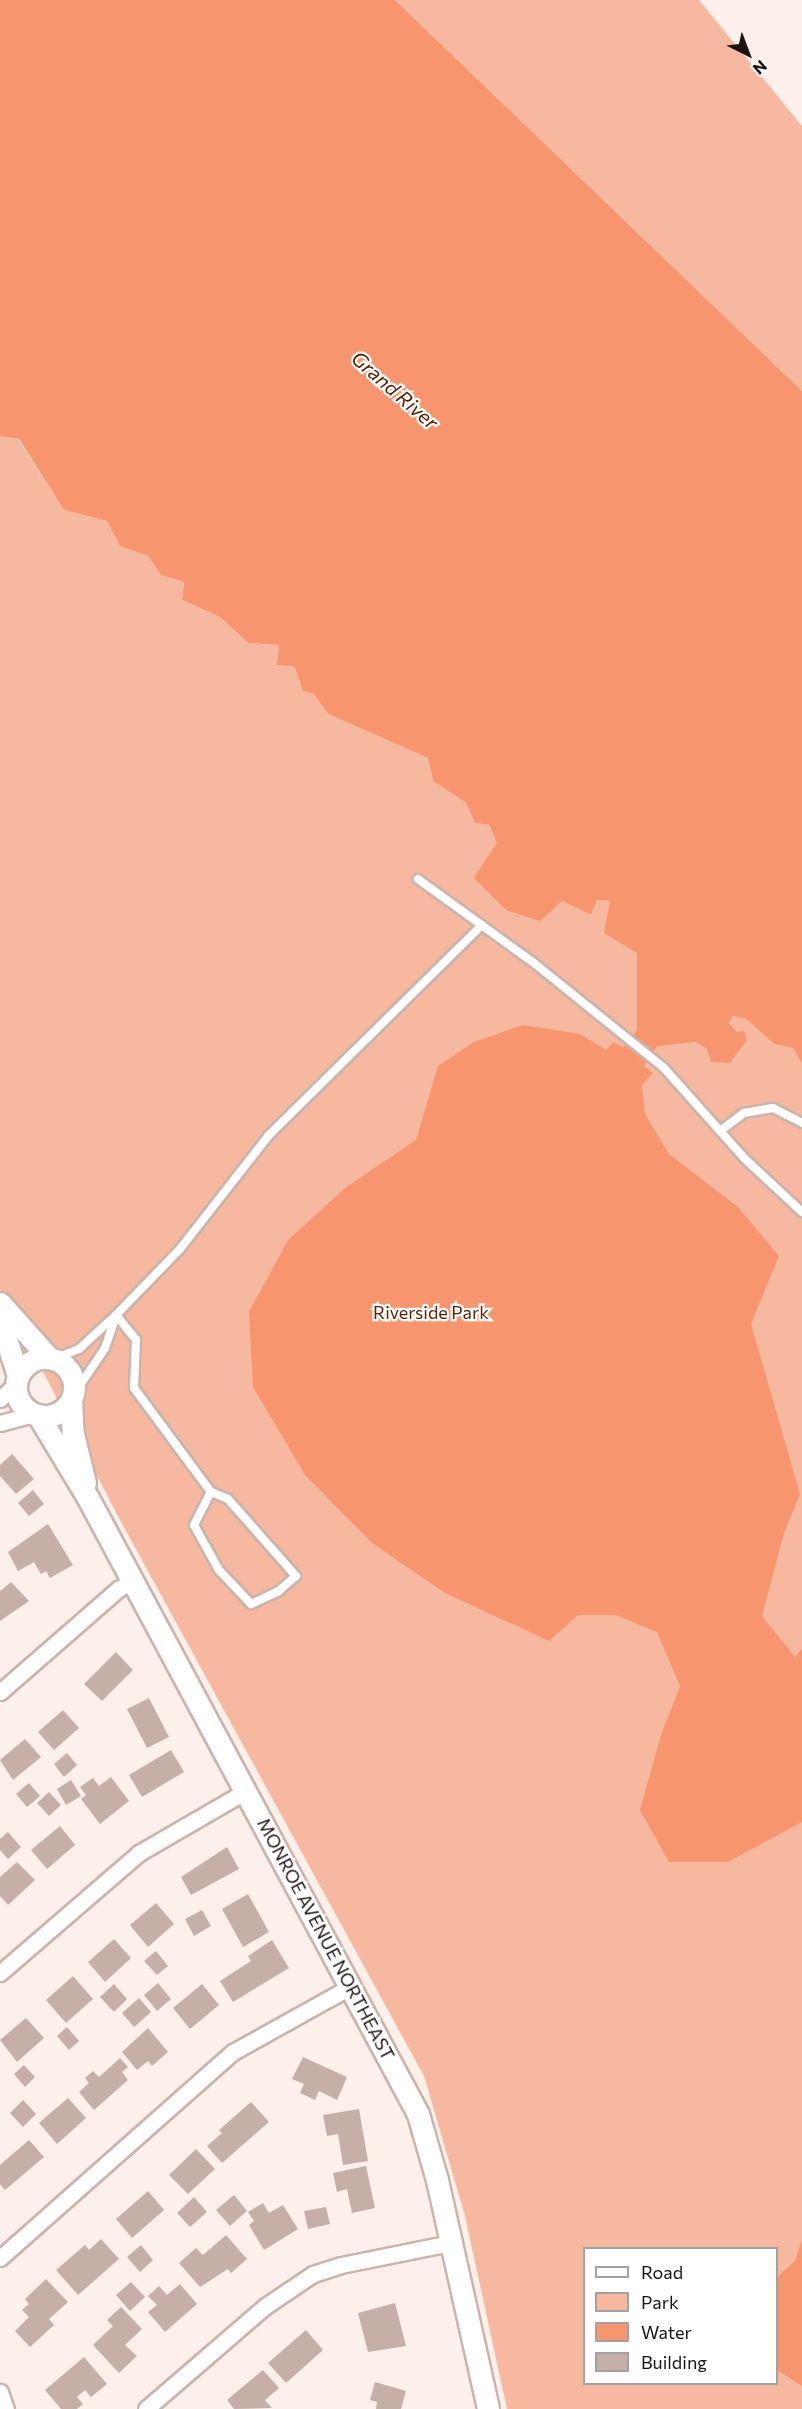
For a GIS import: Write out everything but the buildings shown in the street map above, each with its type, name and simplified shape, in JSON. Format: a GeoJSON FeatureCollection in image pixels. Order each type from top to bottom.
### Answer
{"type":"FeatureCollection","features":[{"type":"Feature","properties":{"kind":"main road"},"geometry":{"type":"LineString","coordinates":[[0,1303],[51,1358],[68,1369],[72,1397],[59,1413],[36,1415],[20,1402],[17,1380],[0,1320]]}},
{"type":"Feature","properties":{"kind":"main road"},"geometry":{"type":"LineString","coordinates":[[17,1380],[30,1362],[51,1358]]}},
{"type":"Feature","properties":{"kind":"main road","name":"MONROE AVENUE NORTHEAST"},"geometry":{"type":"LineString","coordinates":[[72,1397],[73,1434],[88,1498]]}},
{"type":"Feature","properties":{"kind":"main road","name":"MONROE AVENUE NORTHEAST"},"geometry":{"type":"LineString","coordinates":[[36,1415],[88,1498],[418,2114],[488,2409]]}},
{"type":"Feature","properties":{"kind":"street"},"geometry":{"type":"LineString","coordinates":[[0,1399],[17,1380]]}},
{"type":"Feature","properties":{"kind":"street"},"geometry":{"type":"LineString","coordinates":[[0,1423],[36,1415]]}},
{"type":"Feature","properties":{"kind":"street"},"geometry":{"type":"LineString","coordinates":[[0,1692],[118,1588],[133,1581]]}},
{"type":"Feature","properties":{"kind":"street"},"geometry":{"type":"LineString","coordinates":[[0,1973],[139,1853],[246,1791]]}},
{"type":"Feature","properties":{"kind":"street"},"geometry":{"type":"LineString","coordinates":[[0,2258],[233,2052],[350,1987]]}},
{"type":"Feature","properties":{"kind":"street"},"geometry":{"type":"LineString","coordinates":[[146,2409],[264,2307],[313,2274],[340,2265],[450,2243]]}},
{"type":"Feature","properties":{"kind":"street"},"geometry":{"type":"LineString","coordinates":[[0,2392],[6,2409]]}},
{"type":"Feature","properties":{"kind":"lane"},"geometry":{"type":"LineString","coordinates":[[418,879],[482,925],[664,1068],[720,1131],[802,1212]]}},
{"type":"Feature","properties":{"kind":"lane"},"geometry":{"type":"LineString","coordinates":[[51,1358],[79,1349],[116,1315],[180,1249],[268,1135],[482,925]]}},
{"type":"Feature","properties":{"kind":"lane"},"geometry":{"type":"LineString","coordinates":[[720,1131],[744,1113],[773,1108],[802,1123]]}},
{"type":"Feature","properties":{"kind":"lane"},"geometry":{"type":"LineString","coordinates":[[72,1397],[105,1348],[116,1315]]}},
{"type":"Feature","properties":{"kind":"lane"},"geometry":{"type":"LineString","coordinates":[[116,1315],[136,1340],[134,1388],[211,1492],[228,1498],[296,1576],[279,1591],[251,1604],[219,1570],[194,1525],[211,1492]]}},
{"type":"Feature","properties":{"kind":"green space"},"geometry":{"type":"Polygon","coordinates":[[[395,0],[699,0],[802,126],[802,391],[395,0]]]}},
{"type":"Feature","properties":{"kind":"green space","name":"Riverside Park"},"geometry":{"type":"Polygon","coordinates":[[[0,436],[18,439],[64,510],[107,521],[120,546],[148,556],[161,575],[184,582],[182,600],[220,617],[248,643],[279,645],[294,666],[303,691],[314,694],[328,714],[428,758],[433,781],[466,803],[475,823],[489,825],[497,843],[562,901],[591,915],[597,900],[610,901],[637,953],[695,1042],[707,1049],[737,1032],[729,1023],[733,1016],[746,1019],[774,1044],[793,1048],[802,1064],[802,2409],[507,2409],[465,2216],[424,2076],[120,1520],[0,1289],[0,436]]]}},
{"type":"Feature","properties":{"kind":"water","name":"Grand River"},"geometry":{"type":"Polygon","coordinates":[[[0,0],[395,0],[802,391],[802,1064],[793,1048],[774,1044],[746,1019],[733,1016],[729,1023],[737,1032],[744,1031],[747,1040],[730,1063],[711,1062],[707,1049],[695,1042],[657,1046],[644,1066],[653,1073],[642,1085],[645,1114],[669,1154],[738,1207],[779,1256],[751,1324],[800,1494],[784,1533],[762,1616],[795,1657],[802,1649],[802,1822],[728,1862],[669,1862],[640,1810],[661,1735],[680,1686],[657,1632],[616,1615],[578,1615],[549,1641],[445,1593],[372,1543],[305,1475],[253,1387],[249,1312],[288,1240],[345,1188],[416,1140],[438,1066],[474,1042],[523,1025],[580,1034],[606,1050],[613,1042],[623,1047],[637,1030],[637,953],[604,933],[610,901],[597,900],[591,915],[562,901],[540,921],[506,910],[474,878],[497,843],[489,825],[475,823],[466,803],[433,781],[428,758],[328,714],[314,694],[303,691],[294,666],[277,665],[279,645],[248,643],[220,617],[182,600],[184,582],[161,575],[148,556],[120,546],[107,521],[64,510],[19,439],[0,436],[0,0]]]}},
{"type":"Feature","properties":{"kind":"water"},"geometry":{"type":"Polygon","coordinates":[[[802,2240],[802,2386],[778,2371],[778,2276],[795,2261],[802,2240]]]}}]}
